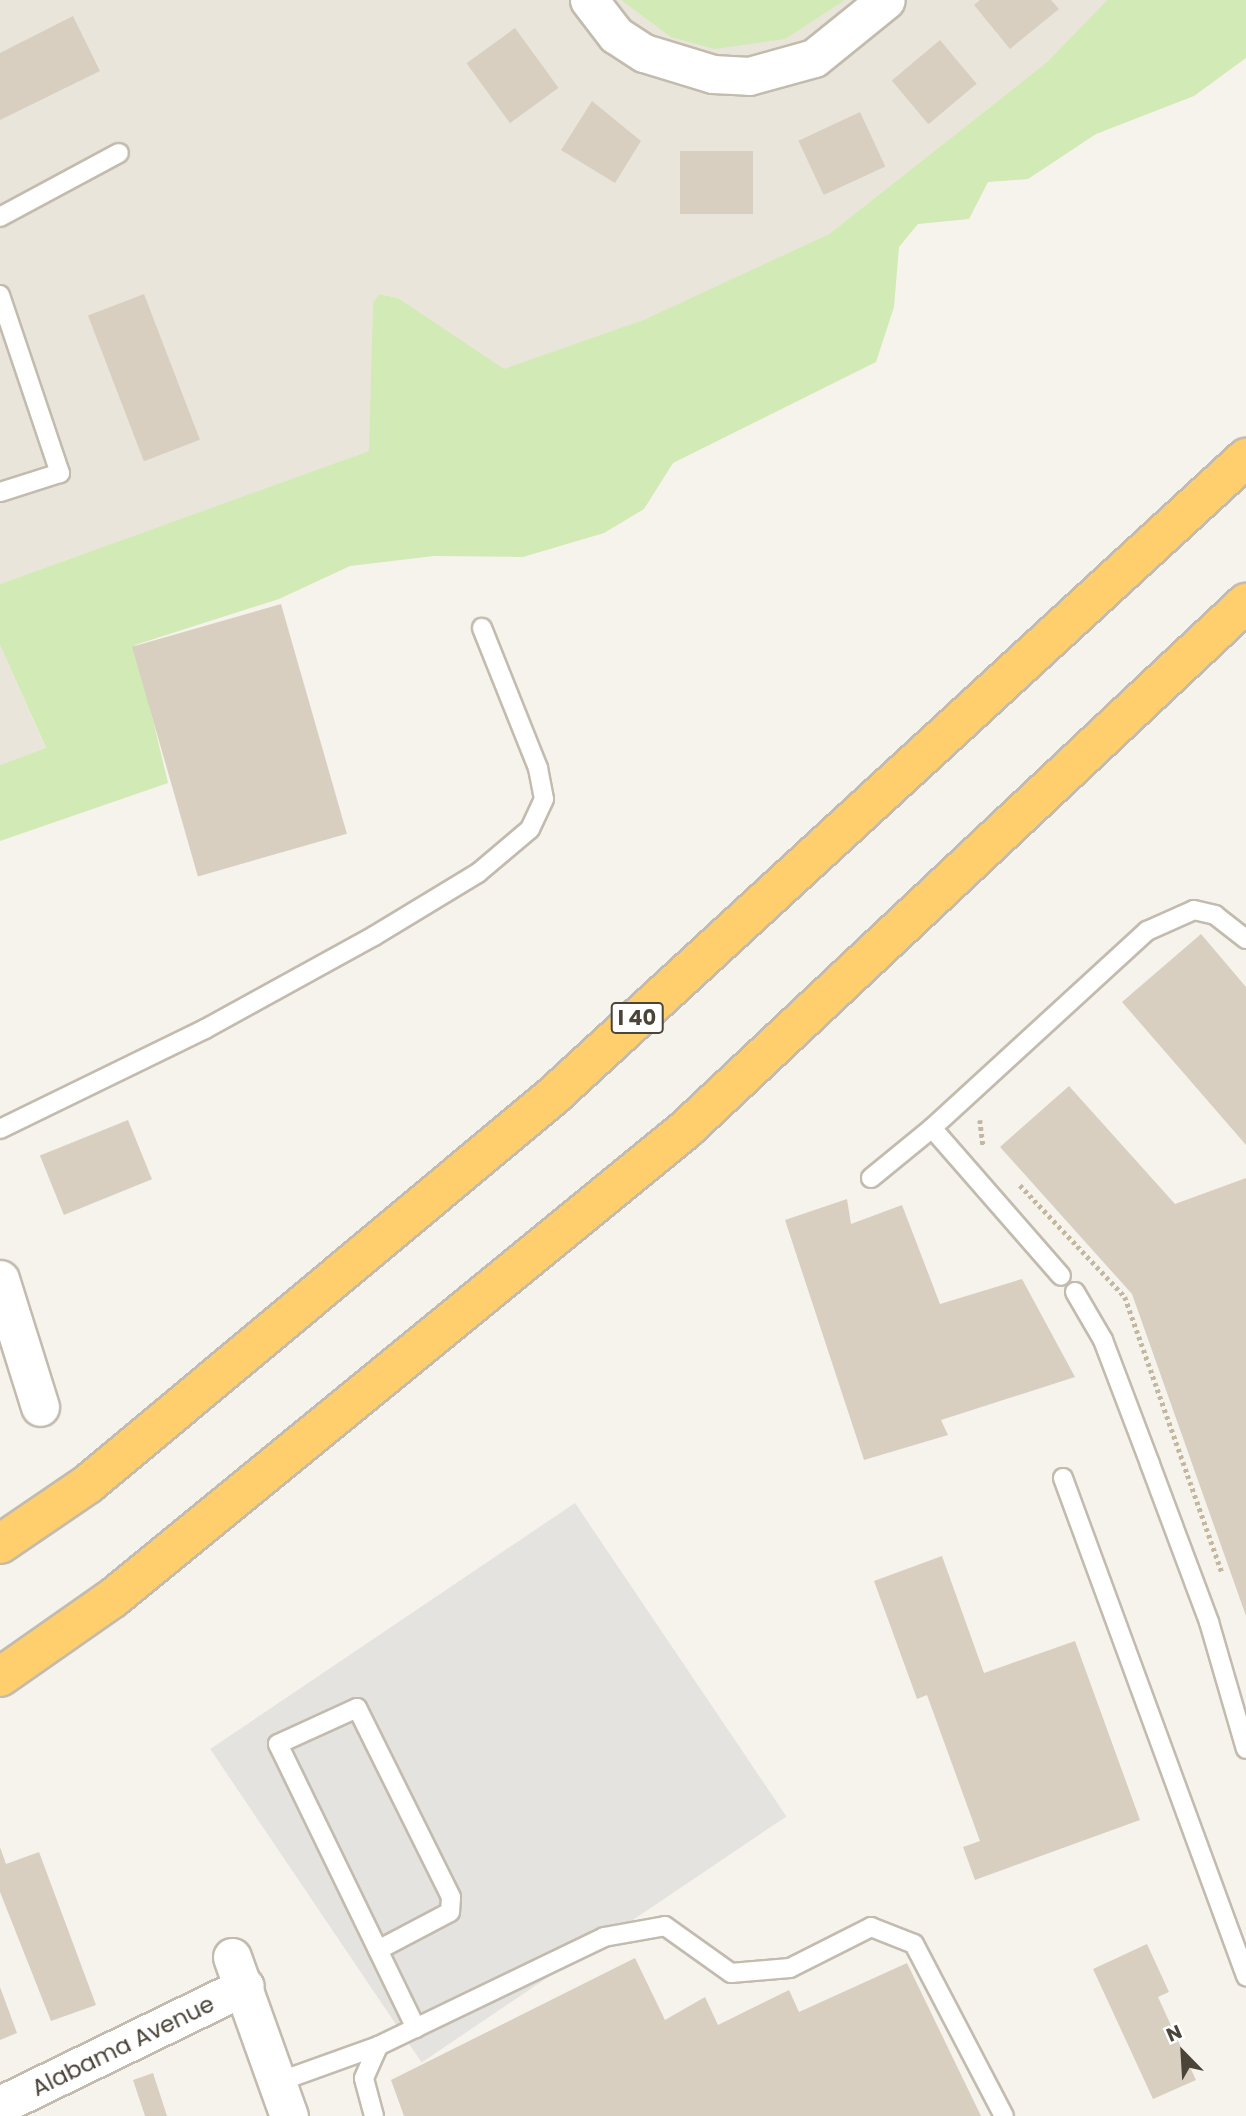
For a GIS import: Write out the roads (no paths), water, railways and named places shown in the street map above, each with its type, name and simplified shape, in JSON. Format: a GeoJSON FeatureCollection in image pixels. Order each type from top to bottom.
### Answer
{"type":"FeatureCollection","features":[{"type":"Feature","properties":{"kind":"highway","name":"I 40"},"geometry":{"type":"LineString","coordinates":[[0,1544],[88,1484],[554,1095],[1246,458]]}},
{"type":"Feature","properties":{"kind":"highway"},"geometry":{"type":"LineString","coordinates":[[0,1677],[113,1598],[685,1130],[1246,604]]}},
{"type":"Feature","properties":{"kind":"street"},"geometry":{"type":"LineString","coordinates":[[589,0],[627,43],[713,74],[773,73],[840,42],[886,0]]}},
{"type":"Feature","properties":{"kind":"street"},"geometry":{"type":"LineString","coordinates":[[0,1279],[40,1407]]}},
{"type":"Feature","properties":{"kind":"street","name":"Alabama Avenue"},"geometry":{"type":"LineString","coordinates":[[0,2105],[238,1972],[283,2099]]}},
{"type":"Feature","properties":{"kind":"lane"},"geometry":{"type":"LineString","coordinates":[[0,217],[119,153]]}},
{"type":"Feature","properties":{"kind":"lane"},"geometry":{"type":"LineString","coordinates":[[0,295],[60,473],[0,492]]}},
{"type":"Feature","properties":{"kind":"lane"},"geometry":{"type":"LineString","coordinates":[[0,1129],[205,1029],[374,936],[478,873],[530,829],[544,799],[538,768],[482,628]]}},
{"type":"Feature","properties":{"kind":"lane"},"geometry":{"type":"LineString","coordinates":[[871,1178],[932,1128],[1147,931],[1194,910],[1215,915],[1246,939]]}},
{"type":"Feature","properties":{"kind":"lane"},"geometry":{"type":"LineString","coordinates":[[932,1128],[1061,1276]]}},
{"type":"Feature","properties":{"kind":"lane"},"geometry":{"type":"LineString","coordinates":[[1075,1292],[1102,1340],[1150,1464],[1209,1622],[1246,1749]]}},
{"type":"Feature","properties":{"kind":"lane"},"geometry":{"type":"LineString","coordinates":[[1063,1478],[1246,1976]]}},
{"type":"Feature","properties":{"kind":"lane"},"geometry":{"type":"LineString","coordinates":[[378,1950],[450,1912],[451,1897],[357,1708],[278,1744],[378,1950],[416,2028]]}},
{"type":"Feature","properties":{"kind":"lane"},"geometry":{"type":"LineString","coordinates":[[283,2099],[378,2046],[604,1937],[665,1926],[731,1973],[790,1968],[871,1927],[914,1944],[1004,2116]]}},
{"type":"Feature","properties":{"kind":"lane"},"geometry":{"type":"LineString","coordinates":[[374,2116],[364,2077],[378,2046]]}}]}
